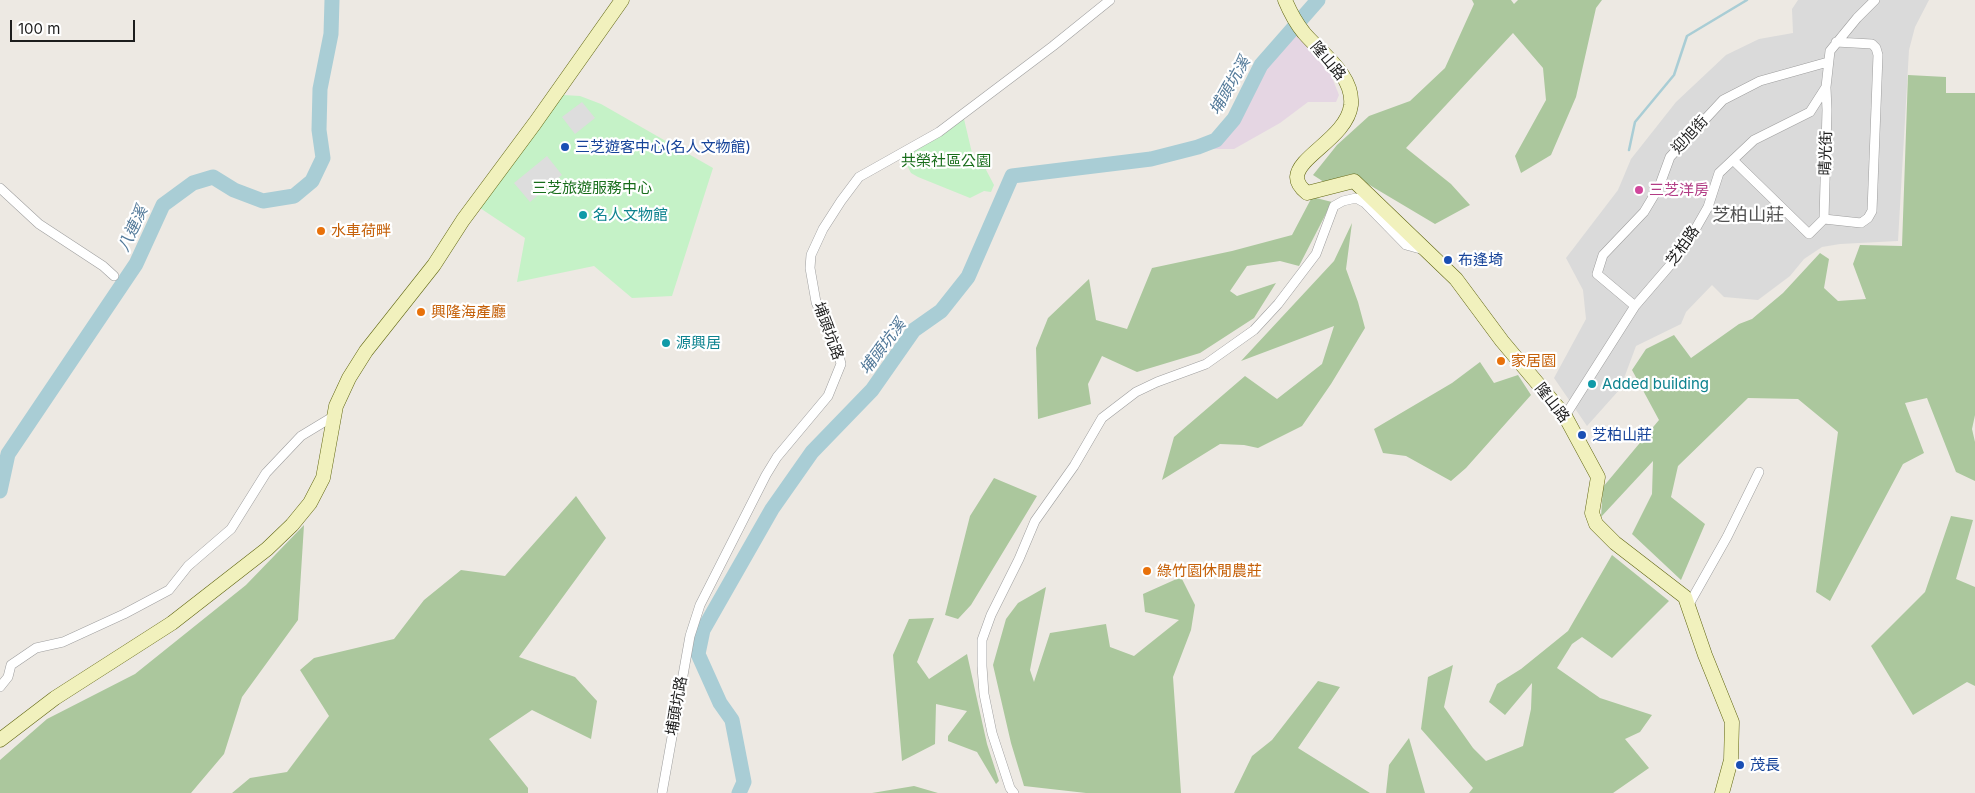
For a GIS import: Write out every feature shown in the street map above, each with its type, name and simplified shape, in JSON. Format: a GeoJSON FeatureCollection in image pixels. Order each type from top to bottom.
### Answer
{"type":"FeatureCollection","features":[{"type":"Feature","properties":{"kind":"street"},"geometry":{"type":"LineString","coordinates":[[0,740],[55,698],[172,624],[267,549],[310,504],[322,478],[336,406],[349,378],[366,351],[434,266],[462,220],[622,0]]}},
{"type":"Feature","properties":{"kind":"street","name":"埔頭坑路"},"geometry":{"type":"LineString","coordinates":[[662,793],[690,636],[700,605],[766,475],[778,457],[828,396],[841,364],[837,347],[816,302],[810,268],[811,255],[823,229],[858,177],[938,132],[1053,46],[1110,0]]}},
{"type":"Feature","properties":{"kind":"street","name":"隆山路"},"geometry":{"type":"LineString","coordinates":[[1285,0],[1291,14],[1304,33],[1346,81],[1350,91],[1351,104],[1344,123],[1301,168],[1297,177],[1299,186],[1307,193],[1354,180],[1456,279],[1502,341],[1565,416],[1598,477],[1592,513],[1596,524],[1615,543],[1685,597],[1732,722],[1732,760],[1722,793]]}},
{"type":"Feature","properties":{"kind":"street","name":"芝柏路"},"geometry":{"type":"LineString","coordinates":[[1565,416],[1635,306],[1684,249],[1708,207],[1719,173],[1734,161],[1754,140],[1810,112],[1826,88],[1830,51],[1875,0]]}},
{"type":"Feature","properties":{"kind":"street"},"geometry":{"type":"LineString","coordinates":[[1734,161],[1809,234],[1824,219],[1861,222],[1868,218],[1872,211],[1878,55],[1876,48],[1872,44],[1836,42]]}},
{"type":"Feature","properties":{"kind":"street","name":"迎旭街"},"geometry":{"type":"LineString","coordinates":[[1635,306],[1597,274],[1603,255],[1644,212],[1659,187],[1670,157],[1722,100],[1760,82],[1828,62]]}},
{"type":"Feature","properties":{"kind":"street","name":"晴光街"},"geometry":{"type":"LineString","coordinates":[[1824,219],[1826,88]]}},
{"type":"Feature","properties":{"kind":"street"},"geometry":{"type":"LineString","coordinates":[[0,188],[39,224],[103,266],[114,276]]}},
{"type":"Feature","properties":{"kind":"street"},"geometry":{"type":"LineString","coordinates":[[1014,793],[1010,788],[992,733],[986,704],[982,666],[982,640],[990,615],[1019,559],[1035,520],[1074,466],[1102,418],[1136,392],[1206,364],[1254,330],[1278,304],[1316,254],[1334,206],[1343,200],[1356,198],[1364,203],[1406,245],[1424,250]]}},
{"type":"Feature","properties":{"kind":"street"},"geometry":{"type":"LineString","coordinates":[[0,687],[8,677],[12,665],[36,648],[63,642],[124,614],[169,590],[188,566],[231,529],[266,473],[301,436],[334,416]]}},
{"type":"Feature","properties":{"kind":"street"},"geometry":{"type":"LineString","coordinates":[[1688,606],[1723,545],[1759,472]]}},
{"type":"Feature","properties":{"kind":"shaded area"},"geometry":{"type":"Polygon","coordinates":[[[1798,0],[1929,0],[1915,27],[1909,50],[1898,241],[1840,244],[1822,247],[1804,259],[1790,276],[1758,300],[1724,297],[1712,285],[1686,312],[1681,324],[1636,346],[1620,389],[1587,426],[1554,378],[1586,319],[1583,290],[1566,258],[1618,190],[1631,159],[1676,102],[1726,55],[1759,39],[1793,33],[1792,9],[1798,0]]]}},
{"type":"Feature","properties":{"kind":"shaded area"},"geometry":{"type":"Polygon","coordinates":[[[1298,30],[1315,48],[1331,75],[1339,95],[1336,102],[1308,102],[1280,123],[1234,149],[1209,149],[1208,146],[1220,139],[1232,126],[1257,78],[1275,53],[1298,30]]]}},
{"type":"Feature","properties":{"kind":"shaded area"},"geometry":{"type":"Polygon","coordinates":[[[582,102],[595,118],[575,134],[562,117],[582,102]]]}},
{"type":"Feature","properties":{"kind":"shaded area"},"geometry":{"type":"Polygon","coordinates":[[[547,156],[562,175],[530,202],[514,183],[547,156]]]}},
{"type":"Feature","properties":{"kind":"green space"},"geometry":{"type":"Polygon","coordinates":[[[1472,0],[1511,0],[1514,4],[1518,0],[1602,0],[1596,8],[1576,97],[1551,155],[1521,173],[1515,156],[1546,100],[1543,68],[1513,33],[1406,148],[1451,184],[1470,205],[1435,224],[1351,174],[1324,182],[1313,175],[1337,145],[1369,116],[1410,101],[1445,68],[1474,4],[1472,0]]]}},
{"type":"Feature","properties":{"kind":"green space"},"geometry":{"type":"Polygon","coordinates":[[[1908,75],[1946,77],[1946,93],[1975,93],[1975,415],[1972,429],[1975,442],[1975,481],[1956,472],[1927,398],[1905,403],[1924,453],[1903,464],[1830,601],[1816,592],[1838,432],[1798,399],[1748,398],[1678,466],[1671,497],[1705,524],[1681,580],[1632,534],[1652,494],[1653,461],[1601,517],[1603,487],[1659,420],[1632,370],[1646,349],[1674,335],[1691,358],[1739,324],[1752,319],[1783,293],[1820,253],[1829,259],[1824,288],[1838,301],[1866,299],[1853,264],[1860,245],[1902,246],[1908,75]]]}},
{"type":"Feature","properties":{"kind":"green space","name":"三芝旅遊服務中心"},"geometry":{"type":"Polygon","coordinates":[[[563,95],[580,96],[601,104],[713,168],[672,296],[632,298],[594,266],[517,282],[525,238],[480,208],[563,95]]]}},
{"type":"Feature","properties":{"kind":"green space","name":"共榮社區公園"},"geometry":{"type":"Polygon","coordinates":[[[960,119],[964,119],[972,153],[983,164],[994,185],[991,192],[984,191],[970,198],[911,173],[902,156],[960,119]]]}},
{"type":"Feature","properties":{"kind":"green space"},"geometry":{"type":"Polygon","coordinates":[[[1312,197],[1332,202],[1299,266],[1280,261],[1247,266],[1230,291],[1237,296],[1276,283],[1254,318],[1200,353],[1137,372],[1102,356],[1088,384],[1091,404],[1038,419],[1036,348],[1048,318],[1089,279],[1096,320],[1127,329],[1152,268],[1232,251],[1292,235],[1312,197]]]}},
{"type":"Feature","properties":{"kind":"green space"},"geometry":{"type":"Polygon","coordinates":[[[1352,223],[1346,269],[1365,328],[1331,384],[1302,426],[1258,448],[1244,445],[1220,444],[1162,480],[1174,437],[1245,376],[1277,399],[1322,364],[1334,326],[1241,361],[1334,261],[1352,223]]]}},
{"type":"Feature","properties":{"kind":"green space"},"geometry":{"type":"Polygon","coordinates":[[[1480,362],[1494,383],[1518,375],[1531,395],[1466,468],[1451,481],[1406,456],[1383,453],[1374,429],[1452,383],[1480,362]]]}},
{"type":"Feature","properties":{"kind":"green space"},"geometry":{"type":"Polygon","coordinates":[[[994,478],[1037,496],[971,605],[958,619],[945,615],[970,516],[994,478]]]}},
{"type":"Feature","properties":{"kind":"green space"},"geometry":{"type":"Polygon","coordinates":[[[576,496],[606,538],[519,657],[575,677],[597,701],[591,739],[532,710],[489,739],[528,788],[528,793],[232,793],[250,778],[287,772],[329,716],[300,670],[314,658],[394,639],[424,600],[461,570],[505,576],[576,496]]]}},
{"type":"Feature","properties":{"kind":"green space"},"geometry":{"type":"Polygon","coordinates":[[[1951,516],[1973,520],[1956,579],[1975,587],[1975,686],[1967,682],[1913,715],[1871,646],[1925,592],[1951,516]]]}},
{"type":"Feature","properties":{"kind":"green space"},"geometry":{"type":"Polygon","coordinates":[[[304,525],[298,620],[242,697],[224,754],[191,793],[0,793],[0,760],[47,719],[135,674],[246,585],[304,525]]]}},
{"type":"Feature","properties":{"kind":"green space"},"geometry":{"type":"Polygon","coordinates":[[[1612,555],[1669,601],[1612,658],[1582,637],[1572,644],[1557,668],[1600,698],[1652,715],[1640,732],[1625,739],[1649,768],[1613,793],[1469,793],[1473,788],[1421,729],[1428,677],[1453,665],[1444,707],[1473,748],[1486,761],[1523,746],[1531,709],[1532,683],[1505,715],[1489,702],[1497,684],[1521,669],[1568,631],[1612,555]]]}},
{"type":"Feature","properties":{"kind":"green space"},"geometry":{"type":"Polygon","coordinates":[[[1181,577],[1195,605],[1191,630],[1173,677],[1181,793],[1086,793],[1024,786],[1011,743],[993,665],[1006,619],[1018,603],[1046,587],[1030,670],[1034,682],[1050,633],[1106,624],[1110,647],[1134,656],[1179,620],[1145,612],[1143,594],[1181,577]]]}},
{"type":"Feature","properties":{"kind":"green space"},"geometry":{"type":"Polygon","coordinates":[[[934,618],[917,662],[929,679],[967,654],[987,744],[999,781],[996,784],[977,752],[948,741],[948,736],[967,711],[936,704],[935,744],[902,761],[893,655],[909,619],[934,618]]]}},
{"type":"Feature","properties":{"kind":"green space"},"geometry":{"type":"Polygon","coordinates":[[[1318,681],[1340,687],[1298,748],[1370,793],[1234,793],[1252,756],[1272,740],[1318,681]]]}},
{"type":"Feature","properties":{"kind":"green space"},"geometry":{"type":"Polygon","coordinates":[[[1409,738],[1425,793],[1386,793],[1389,765],[1409,738]]]}},
{"type":"Feature","properties":{"kind":"green space"},"geometry":{"type":"Polygon","coordinates":[[[914,786],[938,793],[872,793],[914,786]]]}},
{"type":"Feature","properties":{"kind":"waterway","name":"八連溪"},"geometry":{"type":"LineString","coordinates":[[0,491],[8,454],[136,264],[163,205],[193,183],[213,177],[234,190],[263,201],[294,196],[312,181],[323,158],[319,130],[320,89],[331,34],[332,0]]}},
{"type":"Feature","properties":{"kind":"waterway","name":"埔頭坑溪"},"geometry":{"type":"LineString","coordinates":[[739,793],[744,782],[732,720],[720,703],[698,654],[703,630],[772,509],[812,452],[872,390],[914,330],[941,311],[968,277],[1012,176],[1151,159],[1198,147],[1216,140],[1234,119],[1261,65],[1318,0]]}},
{"type":"Feature","properties":{"kind":"waterway"},"geometry":{"type":"LineString","coordinates":[[1629,150],[1635,122],[1674,75],[1687,36],[1747,0]]}},
{"type":"Feature","properties":{"kind":"place","name":"三芝遊客中心(名人文物館)"},"geometry":{"type":"Point","coordinates":[565,147]}},
{"type":"Feature","properties":{"kind":"place","name":"三芝洋房"},"geometry":{"type":"Point","coordinates":[1639,190]}},
{"type":"Feature","properties":{"kind":"place","name":"名人文物館"},"geometry":{"type":"Point","coordinates":[583,215]}},
{"type":"Feature","properties":{"kind":"place","name":"水車荷畔"},"geometry":{"type":"Point","coordinates":[321,231]}},
{"type":"Feature","properties":{"kind":"place","name":"布逢埼"},"geometry":{"type":"Point","coordinates":[1448,260]}},
{"type":"Feature","properties":{"kind":"place","name":"興隆海產廳"},"geometry":{"type":"Point","coordinates":[421,312]}},
{"type":"Feature","properties":{"kind":"place","name":"源興居"},"geometry":{"type":"Point","coordinates":[666,343]}},
{"type":"Feature","properties":{"kind":"place","name":"家居園"},"geometry":{"type":"Point","coordinates":[1501,361]}},
{"type":"Feature","properties":{"kind":"place","name":"Added building"},"geometry":{"type":"Point","coordinates":[1592,384]}},
{"type":"Feature","properties":{"kind":"place","name":"芝柏山莊"},"geometry":{"type":"Point","coordinates":[1582,435]}},
{"type":"Feature","properties":{"kind":"place","name":"綠竹園休閒農莊"},"geometry":{"type":"Point","coordinates":[1147,571]}},
{"type":"Feature","properties":{"kind":"place","name":"茂長"},"geometry":{"type":"Point","coordinates":[1740,765]}},
{"type":"Feature","properties":{"kind":"district","name":"芝柏山莊"},"geometry":{"type":"Point","coordinates":[1748,216]}}]}
